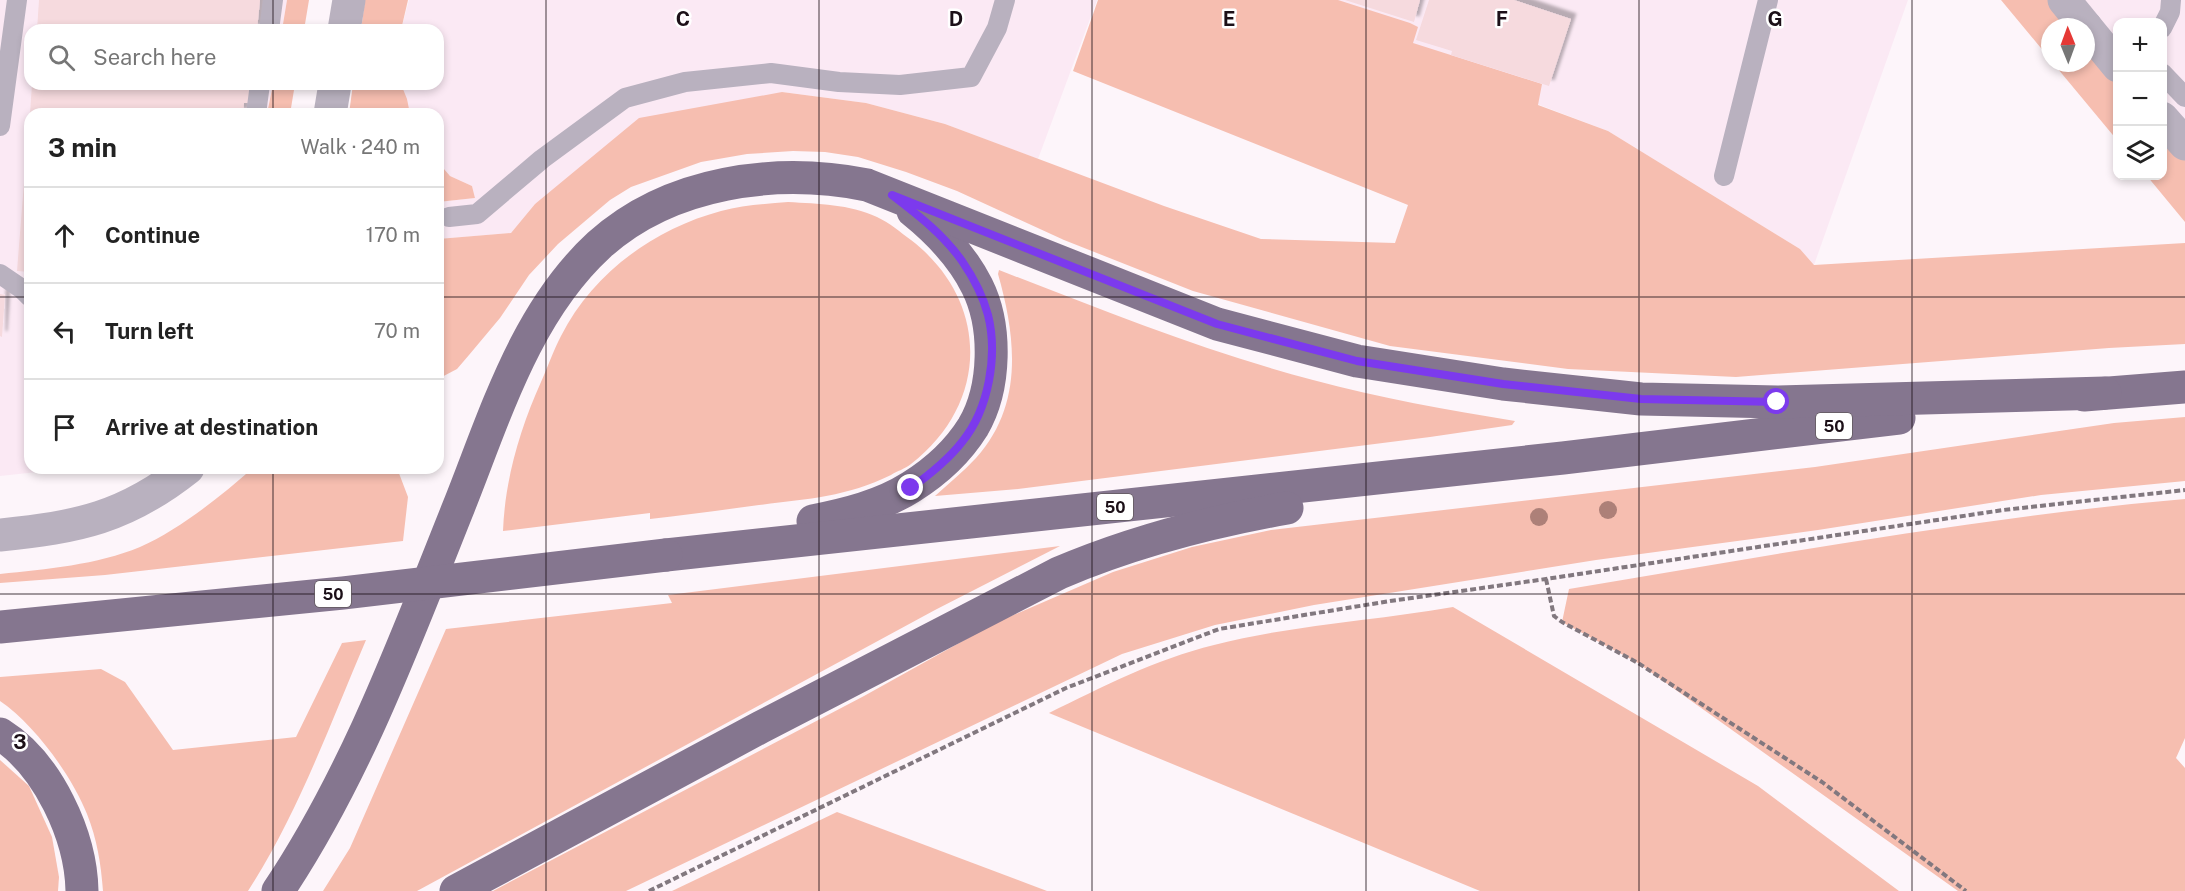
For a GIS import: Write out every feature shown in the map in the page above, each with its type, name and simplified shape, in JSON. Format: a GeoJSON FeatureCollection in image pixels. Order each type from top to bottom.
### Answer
{"type":"FeatureCollection","features":[{"type":"Feature","properties":{"kind":"main road"},"geometry":{"type":"LineString","coordinates":[[278,891],[321,819],[361,742],[399,656],[518,361],[531,336],[572,274],[597,247],[626,224],[657,207],[703,190],[763,179],[800,177],[834,178],[867,185],[1217,324],[1357,361],[1503,384],[1641,399],[1777,402],[2105,393]]}},
{"type":"Feature","properties":{"kind":"main road"},"geometry":{"type":"LineString","coordinates":[[666,555],[852,512],[884,501],[911,488],[928,476],[962,442],[974,425],[983,402],[989,375],[991,334],[987,314],[977,286],[947,242],[929,224],[892,195]]}},
{"type":"Feature","properties":{"kind":"main road","name":"50"},"geometry":{"type":"LineString","coordinates":[[0,627],[343,593],[666,555],[1563,458],[2105,393],[2185,387]]}},
{"type":"Feature","properties":{"kind":"main road"},"geometry":{"type":"LineString","coordinates":[[456,891],[793,711],[1059,573],[1099,556],[1221,520],[1563,458]]}},
{"type":"Feature","properties":{"kind":"main road"},"geometry":{"type":"LineString","coordinates":[[0,734],[28,758],[58,801],[67,820],[82,891]]}},
{"type":"Feature","properties":{"kind":"street"},"geometry":{"type":"LineString","coordinates":[[345,24],[349,0]]}},
{"type":"Feature","properties":{"kind":"street"},"geometry":{"type":"LineString","coordinates":[[2064,0],[2079,18]]}},
{"type":"Feature","properties":{"kind":"street"},"geometry":{"type":"LineString","coordinates":[[2095,38],[2113,60]]}},
{"type":"Feature","properties":{"kind":"street"},"geometry":{"type":"LineString","coordinates":[[331,108],[334,90]]}},
{"type":"Feature","properties":{"kind":"street"},"geometry":{"type":"LineString","coordinates":[[2167,123],[2185,144]]}},
{"type":"Feature","properties":{"kind":"street"},"geometry":{"type":"LineString","coordinates":[[0,535],[47,530],[107,516],[151,495],[180,474]]}},
{"type":"Feature","properties":{"kind":"lane"},"geometry":{"type":"LineString","coordinates":[[0,126],[17,0]]}},
{"type":"Feature","properties":{"kind":"lane"},"geometry":{"type":"LineString","coordinates":[[270,24],[273,0]]}},
{"type":"Feature","properties":{"kind":"lane"},"geometry":{"type":"LineString","coordinates":[[449,217],[477,214],[542,159],[625,98],[685,82],[771,73],[840,82],[900,85],[971,77],[997,28],[1005,0]]}},
{"type":"Feature","properties":{"kind":"lane"},"geometry":{"type":"LineString","coordinates":[[1724,176],[1768,0]]}},
{"type":"Feature","properties":{"kind":"lane"},"geometry":{"type":"LineString","coordinates":[[2167,19],[2171,0]]}},
{"type":"Feature","properties":{"kind":"lane"},"geometry":{"type":"LineString","coordinates":[[2167,77],[2185,97]]}},
{"type":"Feature","properties":{"kind":"lane"},"geometry":{"type":"LineString","coordinates":[[257,108],[259,90]]}},
{"type":"Feature","properties":{"kind":"lane"},"geometry":{"type":"LineString","coordinates":[[0,274],[24,291]]}},
{"type":"Feature","properties":{"kind":"path"},"geometry":{"type":"LineString","coordinates":[[649,891],[1066,688],[1219,629],[1390,601],[2003,510],[2185,490]]}},
{"type":"Feature","properties":{"kind":"path"},"geometry":{"type":"LineString","coordinates":[[1546,579],[1554,616],[1562,622],[1638,663],[1822,782],[1966,891]]}},
{"type":"Feature","properties":{"kind":"shaded area"},"geometry":{"type":"Polygon","coordinates":[[[0,0],[287,0],[283,24],[24,24],[24,90],[272,90],[268,108],[24,108],[24,473],[0,476],[0,0]]]}},
{"type":"Feature","properties":{"kind":"shaded area"},"geometry":{"type":"Polygon","coordinates":[[[287,0],[309,0],[305,24],[283,24],[287,0]]]}},
{"type":"Feature","properties":{"kind":"shaded area"},"geometry":{"type":"Polygon","coordinates":[[[365,0],[408,0],[402,24],[362,24],[365,0]]]}},
{"type":"Feature","properties":{"kind":"shaded area"},"geometry":{"type":"Polygon","coordinates":[[[409,0],[1097,0],[1038,159],[945,124],[866,103],[782,92],[535,204],[511,233],[444,239],[444,201],[475,198],[472,186],[450,176],[444,169],[444,108],[408,108],[404,90],[444,90],[444,24],[403,24],[409,0]]]}},
{"type":"Feature","properties":{"kind":"shaded area"},"geometry":{"type":"Polygon","coordinates":[[[1098,0],[1338,0],[1418,27],[1413,43],[1542,84],[1538,105],[1608,131],[1800,249],[1814,265],[2185,243],[2185,344],[1736,377],[1568,369],[1390,346],[1193,291],[1064,240],[957,191],[906,172],[858,157],[825,152],[793,151],[747,154],[701,162],[631,187],[610,200],[558,244],[529,275],[500,318],[457,369],[444,376],[444,239],[511,233],[535,204],[639,118],[782,92],[866,103],[945,124],[1164,206],[1261,239],[1395,243],[1408,205],[1073,71],[1098,0]]]}},
{"type":"Feature","properties":{"kind":"shaded area"},"geometry":{"type":"Polygon","coordinates":[[[1265,0],[1908,0],[1814,265],[1800,249],[1608,131],[1265,0]]]}},
{"type":"Feature","properties":{"kind":"shaded area"},"geometry":{"type":"Polygon","coordinates":[[[2001,0],[2051,0],[2066,18],[2041,18],[2041,48],[2001,0]]]}},
{"type":"Feature","properties":{"kind":"shaded area"},"geometry":{"type":"Polygon","coordinates":[[[2080,0],[2185,0],[2185,124],[2167,102],[2167,18],[2113,18],[2113,39],[2080,0]]]}},
{"type":"Feature","properties":{"kind":"shaded area"},"geometry":{"type":"Polygon","coordinates":[[[2095,53],[2113,75],[2113,135],[2060,72],[2095,72],[2095,53]]]}},
{"type":"Feature","properties":{"kind":"shaded area"},"geometry":{"type":"Polygon","coordinates":[[[272,90],[294,90],[291,108],[268,108],[272,90]]]}},
{"type":"Feature","properties":{"kind":"shaded area"},"geometry":{"type":"Polygon","coordinates":[[[352,90],[403,90],[409,108],[350,108],[352,90]]]}},
{"type":"Feature","properties":{"kind":"shaded area"},"geometry":{"type":"Polygon","coordinates":[[[2167,137],[2185,158],[2185,222],[2150,180],[2167,180],[2167,137]]]}},
{"type":"Feature","properties":{"kind":"shaded area"},"geometry":{"type":"Polygon","coordinates":[[[444,169],[450,176],[472,186],[475,198],[444,201],[444,169]]]}},
{"type":"Feature","properties":{"kind":"shaded area"},"geometry":{"type":"Polygon","coordinates":[[[788,202],[845,207],[882,219],[911,240],[937,265],[955,292],[967,322],[970,352],[967,382],[955,412],[937,439],[904,469],[842,493],[650,519],[650,513],[503,531],[510,473],[526,418],[561,336],[574,313],[590,292],[628,257],[672,229],[729,209],[788,202]]]}},
{"type":"Feature","properties":{"kind":"shaded area"},"geometry":{"type":"Polygon","coordinates":[[[999,270],[1154,330],[1273,369],[1389,398],[1515,421],[1512,425],[1430,437],[1018,489],[935,496],[976,458],[1002,416],[1009,393],[1012,346],[999,270]]]}},
{"type":"Feature","properties":{"kind":"shaded area"},"geometry":{"type":"Polygon","coordinates":[[[2185,417],[2185,481],[2041,495],[1818,530],[1596,560],[1314,605],[1215,625],[1122,654],[626,891],[493,891],[864,696],[995,623],[1113,572],[1192,547],[1271,530],[1815,467],[2114,423],[2185,417]]]}},
{"type":"Feature","properties":{"kind":"shaded area"},"geometry":{"type":"Polygon","coordinates":[[[246,474],[399,474],[408,497],[403,541],[105,575],[0,583],[0,574],[89,562],[140,547],[170,531],[213,501],[246,474]]]}},
{"type":"Feature","properties":{"kind":"shaded area"},"geometry":{"type":"Polygon","coordinates":[[[2185,499],[2185,738],[2176,758],[2185,768],[2185,891],[1958,891],[1638,663],[1562,622],[1569,589],[1953,526],[2185,499]]]}},
{"type":"Feature","properties":{"kind":"shaded area"},"geometry":{"type":"Polygon","coordinates":[[[1060,546],[935,610],[417,891],[323,891],[350,848],[446,629],[672,603],[668,595],[1060,546]]]}},
{"type":"Feature","properties":{"kind":"shaded area"},"geometry":{"type":"Polygon","coordinates":[[[1453,607],[1758,786],[1899,891],[1480,891],[1049,713],[1150,666],[1214,645],[1303,628],[1453,607]]]}},
{"type":"Feature","properties":{"kind":"shaded area"},"geometry":{"type":"Polygon","coordinates":[[[366,640],[298,800],[266,862],[248,891],[103,891],[96,842],[72,784],[39,737],[0,701],[0,677],[101,669],[125,682],[173,750],[296,737],[342,643],[366,640]]]}},
{"type":"Feature","properties":{"kind":"shaded area"},"geometry":{"type":"Polygon","coordinates":[[[0,760],[29,786],[52,837],[59,877],[58,891],[0,891],[0,760]]]}},
{"type":"Feature","properties":{"kind":"shaded area"},"geometry":{"type":"Polygon","coordinates":[[[837,812],[1047,891],[672,891],[837,812]]]}},
{"type":"Feature","properties":{"kind":"building"},"geometry":{"type":"Polygon","coordinates":[[[39,0],[260,0],[258,24],[37,24],[39,0]]]}},
{"type":"Feature","properties":{"kind":"building"},"geometry":{"type":"Polygon","coordinates":[[[1345,0],[1420,0],[1414,22],[1345,0]]]}},
{"type":"Feature","properties":{"kind":"building"},"geometry":{"type":"Polygon","coordinates":[[[1429,0],[1514,0],[1571,19],[1549,86],[1451,55],[1452,51],[1416,40],[1429,0]]]}},
{"type":"Feature","properties":{"kind":"building"},"geometry":{"type":"Polygon","coordinates":[[[32,90],[250,90],[249,103],[244,103],[244,108],[30,108],[32,90]]]}},
{"type":"Feature","properties":{"kind":"building"},"geometry":{"type":"Polygon","coordinates":[[[24,183],[24,272],[17,271],[24,183]]]}},
{"type":"Feature","properties":{"kind":"building"},"geometry":{"type":"Polygon","coordinates":[[[0,294],[5,295],[2,337],[0,336],[0,294]]]}},
{"type":"Feature","properties":{"kind":"route"},"geometry":{"type":"LineString","coordinates":[[911,488],[946,459],[974,425],[983,402],[989,375],[991,334],[977,286],[962,261],[929,224],[892,195],[1217,324],[1357,361],[1503,384],[1641,399],[1777,402]]}}]}
